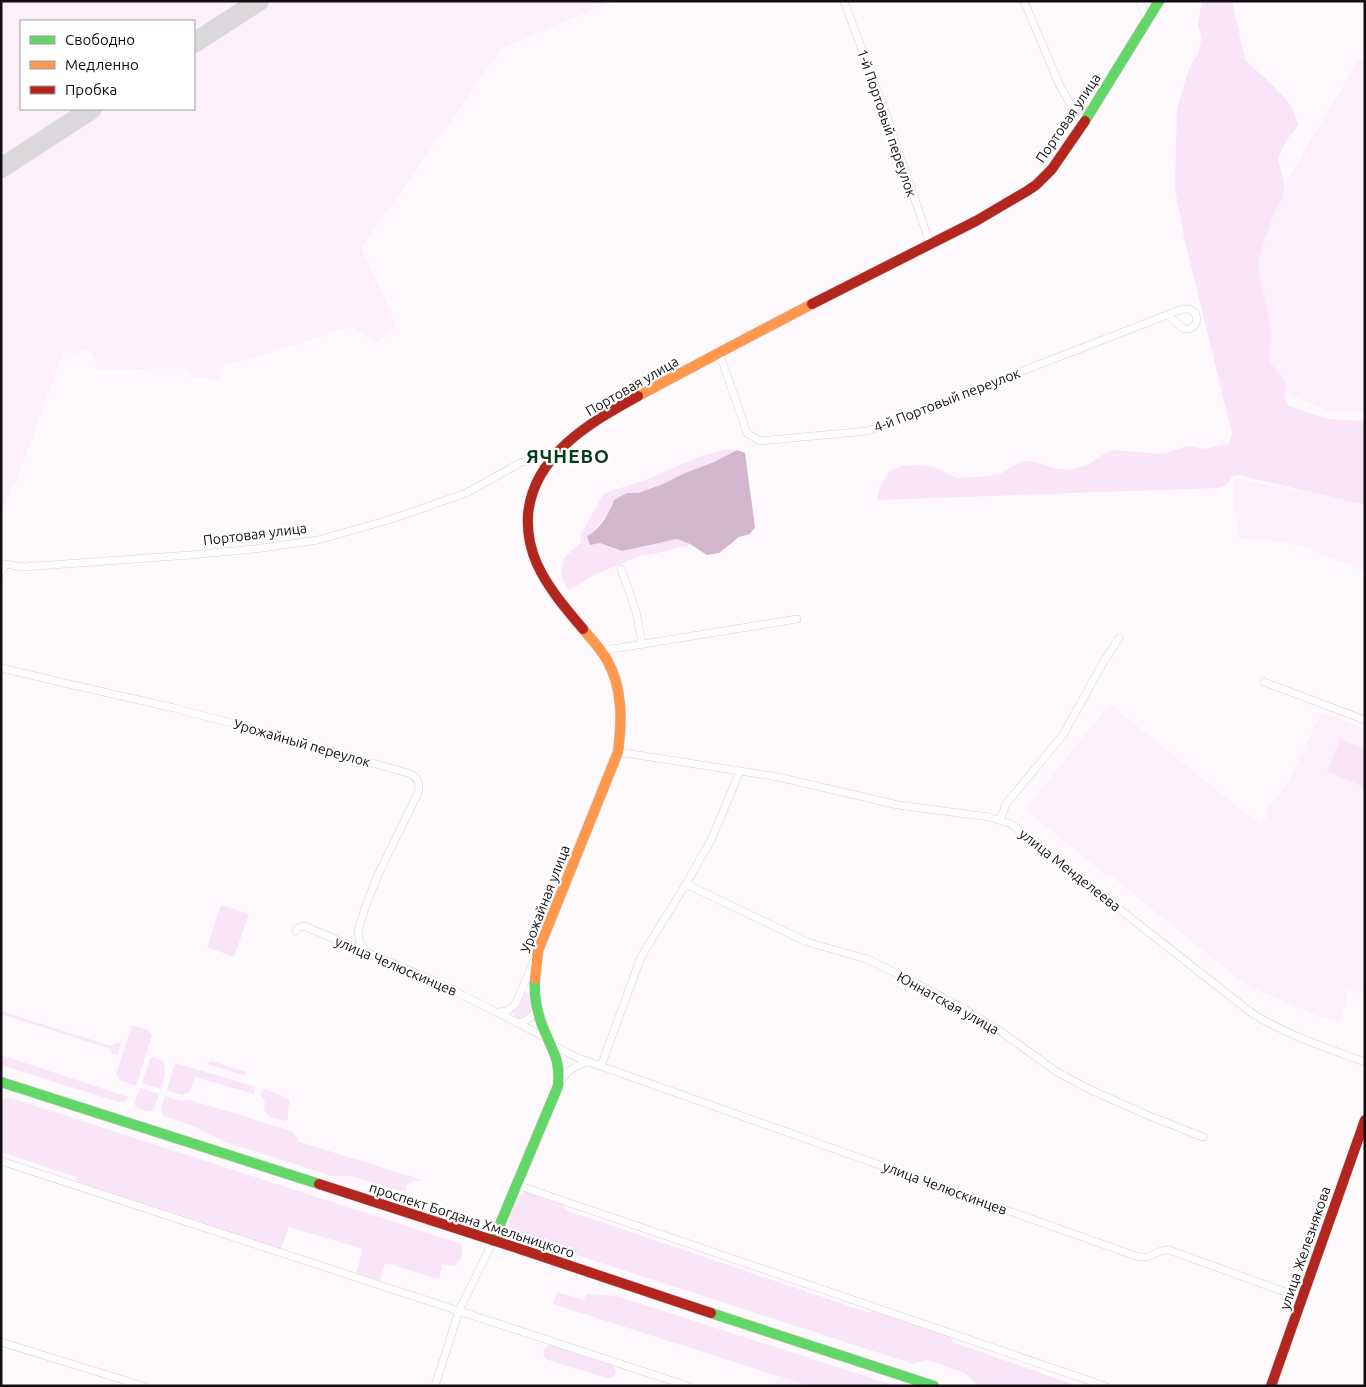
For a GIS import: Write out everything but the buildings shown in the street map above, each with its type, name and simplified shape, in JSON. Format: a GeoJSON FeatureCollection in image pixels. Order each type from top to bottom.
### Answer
{"type":"FeatureCollection","features":[{"type":"Feature","properties":{"kind":"street","name":"1-й Портовый переулок"},"geometry":{"type":"LineString","coordinates":[[844,1],[888,120],[930,244]]}},
{"type":"Feature","properties":{"kind":"street"},"geometry":{"type":"LineString","coordinates":[[1024,1],[1059,84],[1076,114],[1084,122]]}},
{"type":"Feature","properties":{"kind":"street"},"geometry":{"type":"LineString","coordinates":[[1140,1],[1147,21]]}},
{"type":"Feature","properties":{"kind":"street","name":"Портовая улица"},"geometry":{"type":"LineString","coordinates":[[1,573],[5,564],[23,567],[190,556],[318,540],[392,519],[466,493],[522,462],[532,460],[548,463],[583,430],[603,417],[719,352],[989,214],[1037,184],[1061,158],[1159,1]]}},
{"type":"Feature","properties":{"kind":"street","name":"4-й Портовый переулок"},"geometry":{"type":"LineString","coordinates":[[719,352],[747,433],[760,441],[867,431],[916,415],[1167,315]]}},
{"type":"Feature","properties":{"kind":"street","name":"Урожайная улица"},"geometry":{"type":"LineString","coordinates":[[493,1241],[558,1086],[558,1058],[542,1028],[537,1009],[534,970],[538,951],[618,752],[621,727],[620,700],[613,673],[600,651],[544,580],[534,558],[528,537],[528,513],[534,490],[548,463]]}},
{"type":"Feature","properties":{"kind":"street"},"geometry":{"type":"LineString","coordinates":[[621,569],[636,610],[642,644]]}},
{"type":"Feature","properties":{"kind":"street"},"geometry":{"type":"LineString","coordinates":[[600,651],[796,619]]}},
{"type":"Feature","properties":{"kind":"street"},"geometry":{"type":"LineString","coordinates":[[1000,820],[1006,804],[1063,735],[1119,638]]}},
{"type":"Feature","properties":{"kind":"street","name":"Урожайный переулок"},"geometry":{"type":"LineString","coordinates":[[1,668],[174,708],[254,729],[411,774],[417,778],[419,785],[418,793],[377,877],[360,921],[358,932],[360,943],[367,952]]}},
{"type":"Feature","properties":{"kind":"street"},"geometry":{"type":"LineString","coordinates":[[1264,682],[1365,720]]}},
{"type":"Feature","properties":{"kind":"street","name":"улица Менделеева"},"geometry":{"type":"LineString","coordinates":[[618,752],[778,777],[898,805],[967,813],[1011,824],[1253,1014],[1283,1030],[1365,1062]]}},
{"type":"Feature","properties":{"kind":"street"},"geometry":{"type":"LineString","coordinates":[[602,1066],[640,957],[686,884],[712,838],[740,771]]}},
{"type":"Feature","properties":{"kind":"street","name":"Юннатская улица"},"geometry":{"type":"LineString","coordinates":[[686,884],[807,942],[867,959],[914,982],[984,1022],[1057,1072],[1091,1090],[1203,1137]]}},
{"type":"Feature","properties":{"kind":"street","name":"улица Челюскинцев"},"geometry":{"type":"LineString","coordinates":[[296,932],[298,928],[304,926],[430,979],[496,1011],[548,1039],[555,1046],[587,1062],[1136,1256],[1145,1258],[1160,1251],[1169,1250],[1302,1298]]}},
{"type":"Feature","properties":{"kind":"street"},"geometry":{"type":"LineString","coordinates":[[496,1011],[507,1011],[515,1005],[538,951]]}},
{"type":"Feature","properties":{"kind":"street"},"geometry":{"type":"LineString","coordinates":[[518,1023],[532,1017],[537,1009]]}},
{"type":"Feature","properties":{"kind":"street"},"geometry":{"type":"LineString","coordinates":[[559,1066],[566,1059],[578,1058]]}},
{"type":"Feature","properties":{"kind":"street"},"geometry":{"type":"LineString","coordinates":[[558,1086],[569,1070],[587,1062]]}},
{"type":"Feature","properties":{"kind":"street","name":"проспект Богдана Хмельницкого"},"geometry":{"type":"LineString","coordinates":[[1,1082],[934,1386]]}},
{"type":"Feature","properties":{"kind":"street","name":"улица Железнякова"},"geometry":{"type":"LineString","coordinates":[[1271,1386],[1365,1120]]}},
{"type":"Feature","properties":{"kind":"street"},"geometry":{"type":"LineString","coordinates":[[1,1161],[688,1386]]}},
{"type":"Feature","properties":{"kind":"street"},"geometry":{"type":"LineString","coordinates":[[517,1184],[1105,1386]]}},
{"type":"Feature","properties":{"kind":"street"},"geometry":{"type":"LineString","coordinates":[[435,1386],[460,1311],[493,1241]]}},
{"type":"Feature","properties":{"kind":"street"},"geometry":{"type":"LineString","coordinates":[[1,1342],[143,1386]]}},
{"type":"Feature","properties":{"kind":"shaded area"},"geometry":{"type":"Polygon","coordinates":[[[1,1],[613,1],[502,48],[361,248],[396,324],[379,343],[349,327],[294,346],[222,366],[218,380],[192,377],[181,368],[99,370],[89,351],[80,348],[77,354],[64,350],[15,485],[12,484],[1,514],[1,1]]]}},
{"type":"Feature","properties":{"kind":"shaded area"},"geometry":{"type":"Polygon","coordinates":[[[1202,1],[1232,1],[1245,60],[1274,86],[1292,107],[1298,125],[1287,140],[1278,158],[1284,184],[1283,196],[1272,218],[1259,257],[1259,272],[1272,338],[1269,360],[1286,384],[1285,398],[1289,406],[1327,419],[1365,421],[1365,505],[1238,475],[1233,476],[1225,486],[1216,488],[879,500],[877,497],[880,487],[888,472],[901,466],[921,465],[934,467],[956,478],[978,477],[1000,474],[1022,461],[1032,461],[1054,468],[1070,470],[1088,465],[1110,450],[1164,454],[1187,446],[1204,449],[1228,444],[1232,434],[1184,237],[1175,188],[1177,108],[1189,69],[1198,53],[1202,37],[1198,25],[1202,1]]]}},
{"type":"Feature","properties":{"kind":"shaded area"},"geometry":{"type":"Polygon","coordinates":[[[1359,59],[1365,61],[1365,413],[1329,411],[1284,392],[1261,356],[1250,264],[1268,213],[1359,59]]]}},
{"type":"Feature","properties":{"kind":"shaded area"},"geometry":{"type":"Polygon","coordinates":[[[722,450],[737,450],[663,484],[638,493],[627,493],[614,500],[610,510],[591,535],[600,543],[622,551],[677,539],[690,544],[686,548],[680,547],[640,556],[594,575],[569,590],[566,587],[562,573],[562,564],[566,556],[581,542],[581,534],[604,493],[643,481],[699,457],[722,450]]]}},
{"type":"Feature","properties":{"kind":"shaded area"},"geometry":{"type":"Polygon","coordinates":[[[737,450],[745,453],[755,527],[750,534],[739,537],[719,553],[707,555],[690,544],[677,539],[622,551],[600,543],[590,545],[587,536],[604,521],[614,500],[627,493],[638,493],[663,484],[737,450]]]}},
{"type":"Feature","properties":{"kind":"shaded area"},"geometry":{"type":"Polygon","coordinates":[[[1235,478],[1365,504],[1365,571],[1292,543],[1239,538],[1232,486],[1235,478]]]}},
{"type":"Feature","properties":{"kind":"shaded area"},"geometry":{"type":"Polygon","coordinates":[[[1110,704],[1260,825],[1268,815],[1265,812],[1286,786],[1322,712],[1365,729],[1365,981],[1362,993],[1347,990],[1346,994],[1348,995],[1338,1023],[1245,984],[1025,809],[1110,704]]]}},
{"type":"Feature","properties":{"kind":"shaded area"},"geometry":{"type":"Polygon","coordinates":[[[1340,740],[1365,749],[1365,787],[1327,772],[1340,740]]]}},
{"type":"Feature","properties":{"kind":"shaded area"},"geometry":{"type":"Polygon","coordinates":[[[221,905],[249,914],[234,957],[207,947],[221,905]]]}},
{"type":"Feature","properties":{"kind":"shaded area"},"geometry":{"type":"Polygon","coordinates":[[[525,992],[529,994],[532,1011],[519,1019],[514,1016],[513,1012],[525,992]]]}},
{"type":"Feature","properties":{"kind":"shaded area"},"geometry":{"type":"Polygon","coordinates":[[[1,1011],[111,1046],[121,1043],[117,1056],[112,1054],[111,1049],[1,1014],[1,1011]]]}},
{"type":"Feature","properties":{"kind":"shaded area"},"geometry":{"type":"Polygon","coordinates":[[[132,1025],[148,1030],[152,1035],[136,1086],[119,1080],[116,1075],[132,1025]]]}},
{"type":"Feature","properties":{"kind":"shaded area"},"geometry":{"type":"Polygon","coordinates":[[[1,1055],[128,1097],[126,1101],[118,1102],[1,1065],[1,1055]]]}},
{"type":"Feature","properties":{"kind":"shaded area"},"geometry":{"type":"Polygon","coordinates":[[[151,1057],[164,1061],[165,1075],[161,1089],[142,1083],[151,1057]]]}},
{"type":"Feature","properties":{"kind":"shaded area"},"geometry":{"type":"Polygon","coordinates":[[[211,1061],[244,1071],[246,1073],[245,1076],[207,1064],[211,1061]]]}},
{"type":"Feature","properties":{"kind":"shaded area"},"geometry":{"type":"Polygon","coordinates":[[[175,1063],[256,1087],[254,1094],[195,1077],[189,1093],[182,1095],[167,1090],[175,1063]]]}},
{"type":"Feature","properties":{"kind":"shaded area"},"geometry":{"type":"Polygon","coordinates":[[[140,1088],[159,1094],[152,1111],[145,1111],[135,1106],[140,1088]]]}},
{"type":"Feature","properties":{"kind":"shaded area"},"geometry":{"type":"Polygon","coordinates":[[[263,1089],[290,1100],[288,1119],[284,1121],[269,1116],[264,1110],[265,1101],[261,1096],[263,1089]]]}},
{"type":"Feature","properties":{"kind":"shaded area"},"geometry":{"type":"Polygon","coordinates":[[[165,1096],[181,1101],[190,1100],[292,1131],[300,1142],[422,1180],[407,1184],[405,1192],[350,1176],[331,1176],[221,1140],[195,1127],[164,1116],[161,1109],[165,1096]]]}},
{"type":"Feature","properties":{"kind":"shaded area"},"geometry":{"type":"Polygon","coordinates":[[[11,1098],[459,1243],[463,1248],[460,1260],[456,1265],[452,1266],[443,1264],[439,1279],[385,1263],[380,1281],[356,1274],[363,1249],[289,1227],[281,1249],[77,1184],[76,1177],[1,1152],[1,1099],[11,1098]]]}},
{"type":"Feature","properties":{"kind":"shaded area"},"geometry":{"type":"Polygon","coordinates":[[[527,1190],[562,1202],[565,1210],[870,1313],[874,1308],[953,1336],[952,1342],[1078,1386],[982,1386],[976,1384],[965,1373],[927,1360],[913,1364],[521,1237],[511,1230],[509,1222],[511,1211],[516,1201],[527,1190]]]}},
{"type":"Feature","properties":{"kind":"shaded area"},"geometry":{"type":"Polygon","coordinates":[[[557,1292],[584,1300],[586,1294],[617,1296],[896,1386],[809,1386],[553,1304],[557,1292]]]}},
{"type":"Feature","properties":{"kind":"shaded area"},"geometry":{"type":"Polygon","coordinates":[[[551,1345],[611,1364],[615,1368],[616,1373],[612,1378],[606,1378],[548,1360],[543,1353],[545,1348],[551,1345]]]}},
{"type":"Feature","properties":{"kind":"shaded area"},"geometry":{"type":"Polygon","coordinates":[[[778,1376],[807,1386],[775,1386],[778,1376]]]}},
{"type":"Feature","properties":{"kind":"taxiway"},"geometry":{"type":"LineString","coordinates":[[195,42],[259,1]]}},
{"type":"Feature","properties":{"kind":"taxiway"},"geometry":{"type":"LineString","coordinates":[[1,168],[90,110]]}},
{"type":"Feature","properties":{"kind":"traffic: fast"},"geometry":{"type":"LineString","coordinates":[[1085,121],[1159,1]]}},
{"type":"Feature","properties":{"kind":"traffic: fast"},"geometry":{"type":"LineString","coordinates":[[493,1241],[558,1086],[558,1067],[554,1052],[541,1022],[537,1006],[535,979]]}},
{"type":"Feature","properties":{"kind":"traffic: fast"},"geometry":{"type":"LineString","coordinates":[[1,1082],[319,1184]]}},
{"type":"Feature","properties":{"kind":"traffic: fast"},"geometry":{"type":"LineString","coordinates":[[711,1313],[934,1386]]}},
{"type":"Feature","properties":{"kind":"traffic: slow"},"geometry":{"type":"LineString","coordinates":[[638,396],[812,304]]}},
{"type":"Feature","properties":{"kind":"traffic: slow"},"geometry":{"type":"LineString","coordinates":[[535,979],[538,951],[618,752],[620,705],[616,682],[605,656],[583,629]]}},
{"type":"Feature","properties":{"kind":"traffic: jam"},"geometry":{"type":"LineString","coordinates":[[812,304],[976,221],[1036,185],[1052,169],[1085,121]]}},
{"type":"Feature","properties":{"kind":"traffic: jam"},"geometry":{"type":"LineString","coordinates":[[583,629],[552,590],[541,573],[535,558],[528,528],[528,515],[532,494],[541,475],[567,443],[602,417],[638,396]]}},
{"type":"Feature","properties":{"kind":"traffic: jam"},"geometry":{"type":"LineString","coordinates":[[1271,1386],[1365,1120]]}},
{"type":"Feature","properties":{"kind":"traffic: jam"},"geometry":{"type":"LineString","coordinates":[[319,1184],[711,1313]]}},
{"type":"Feature","properties":{"kind":"district","name":"ЯЧНЕВО"},"geometry":{"type":"Point","coordinates":[568,456]}}]}
